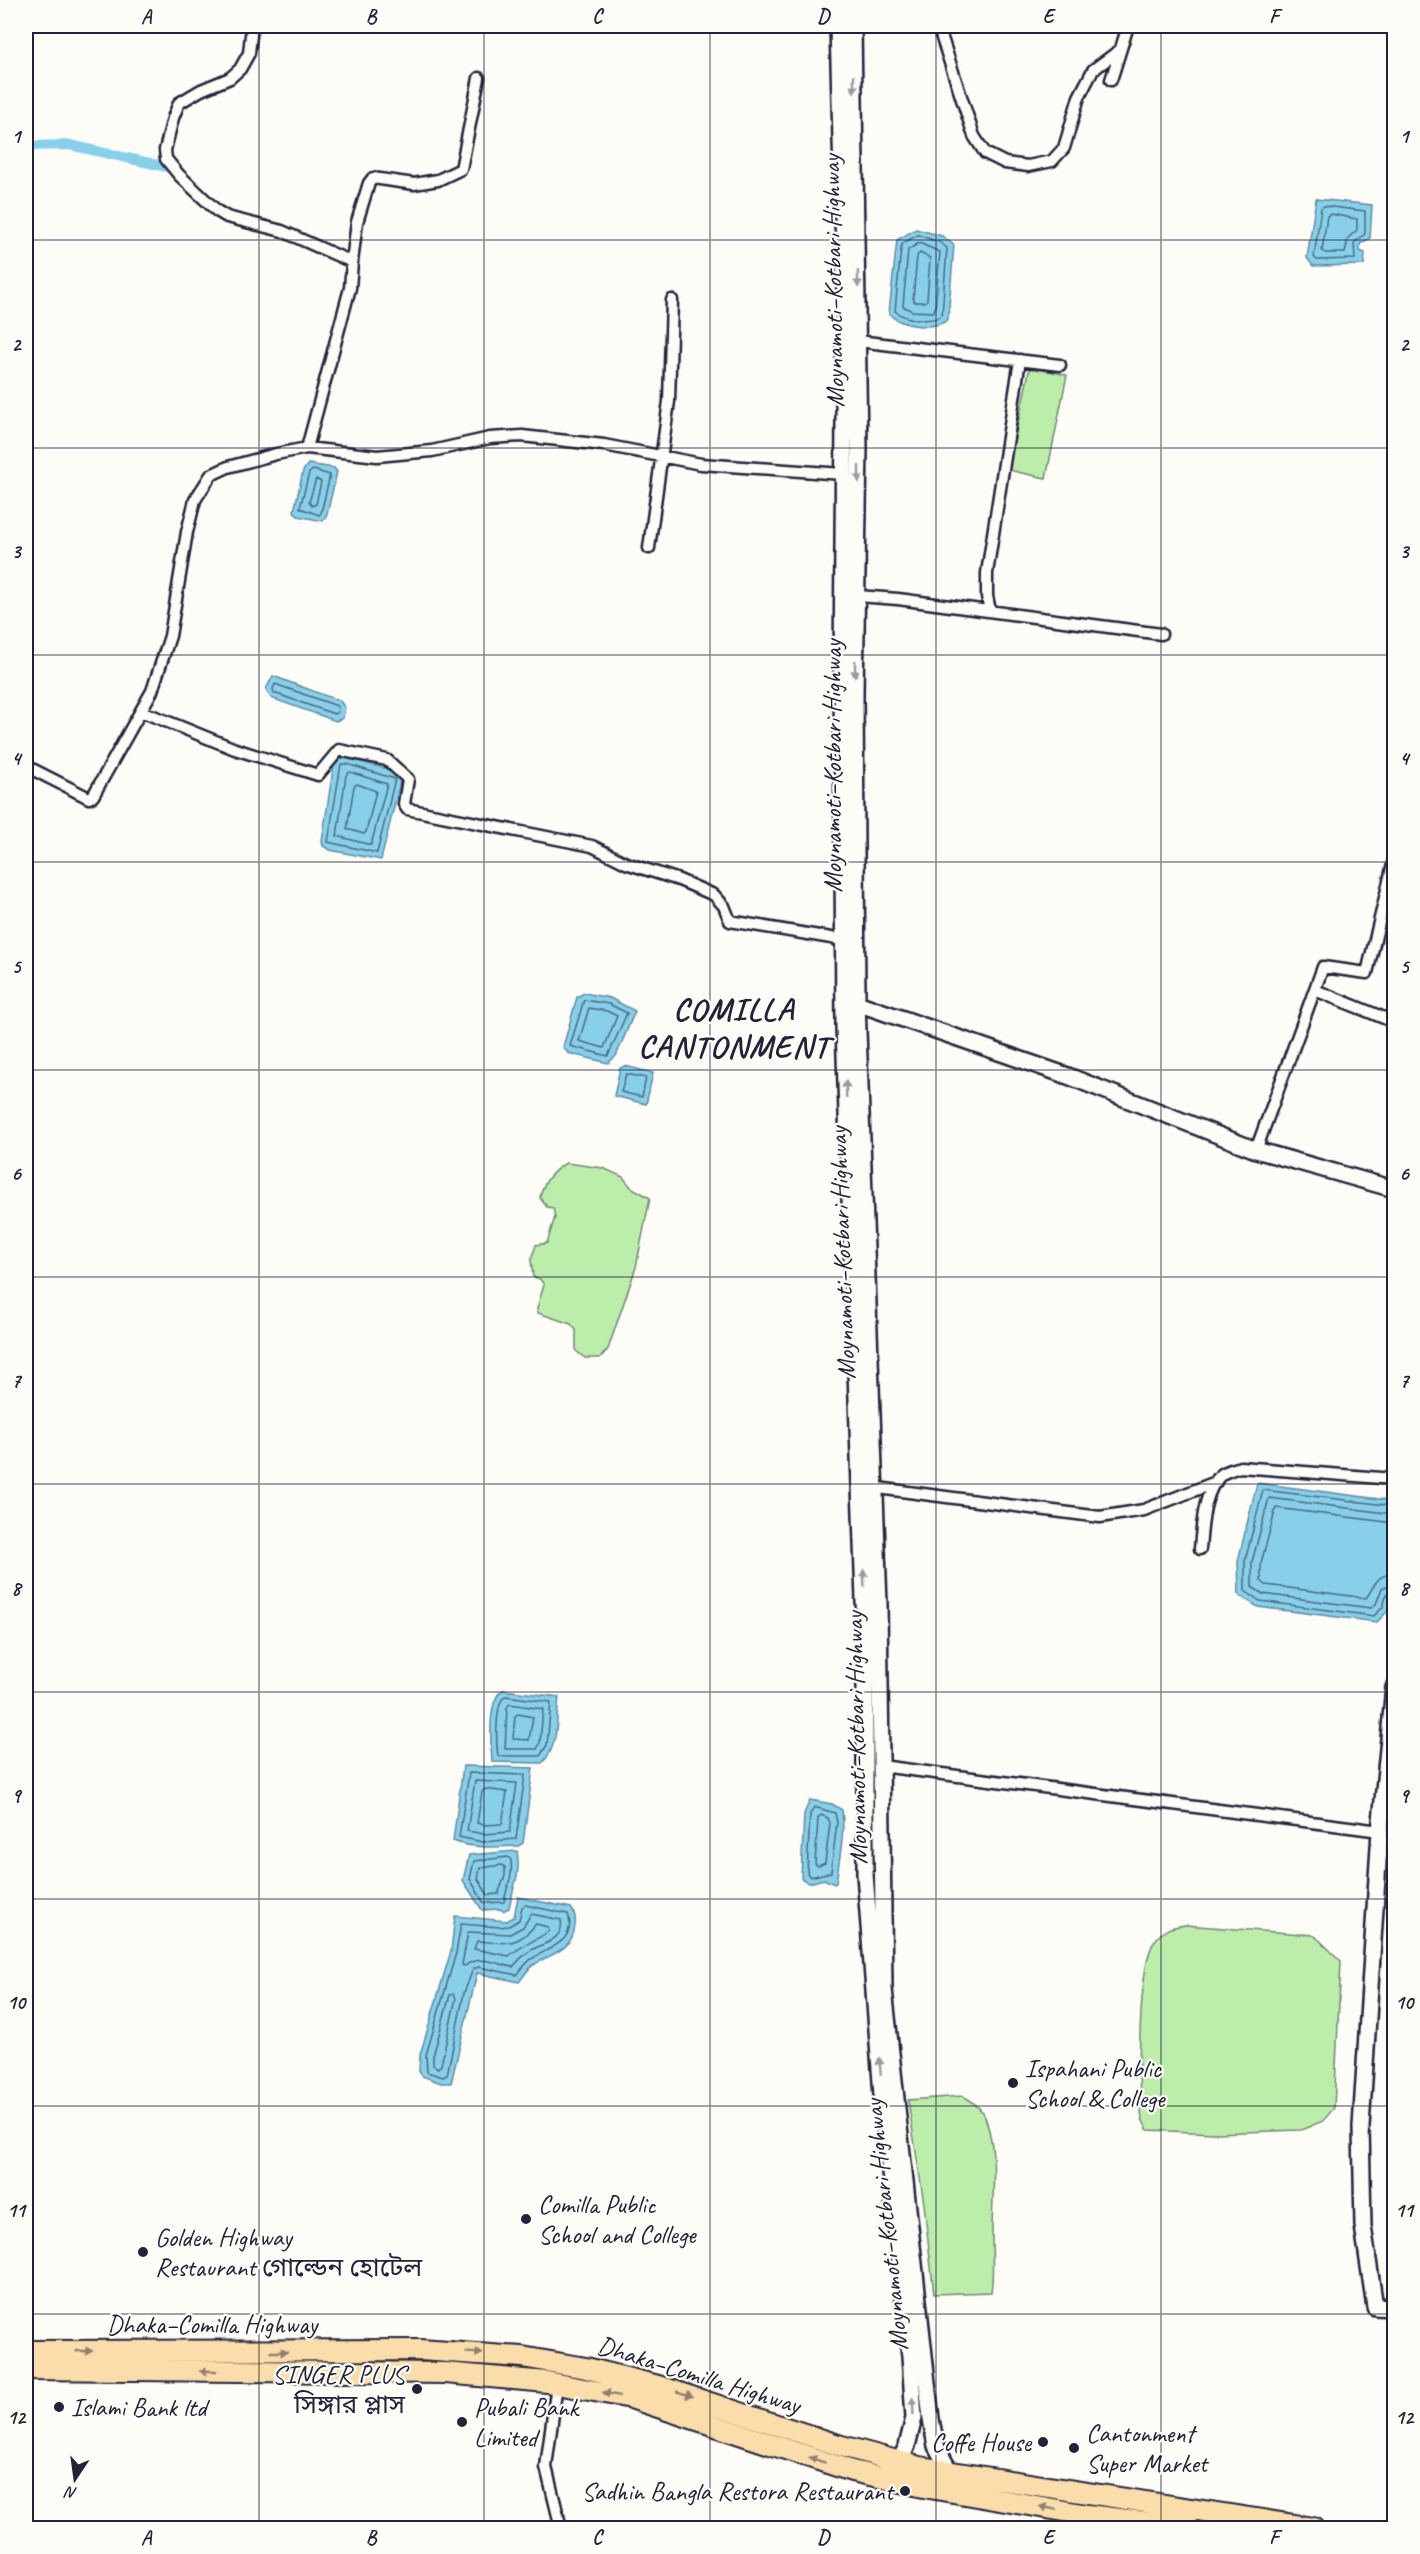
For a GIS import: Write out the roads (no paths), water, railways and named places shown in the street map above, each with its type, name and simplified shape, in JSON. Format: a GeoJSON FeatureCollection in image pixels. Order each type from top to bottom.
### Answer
{"type":"FeatureCollection","features":[{"type":"Feature","properties":{"kind":"highway","name":"Dhaka–Comilla Highway"},"geometry":{"type":"LineString","coordinates":[[26,2351],[420,2350],[522,2357],[586,2368],[648,2383],[838,2445],[899,2462],[1313,2529]]}},
{"type":"Feature","properties":{"kind":"highway","name":"Dhaka–Comilla Highway"},"geometry":{"type":"LineString","coordinates":[[26,2369],[445,2373],[557,2384],[631,2398],[852,2471],[1094,2522],[1189,2529]]}},
{"type":"Feature","properties":{"kind":"main road","name":"Moynamoti–Kotbari Highway"},"geometry":{"type":"LineString","coordinates":[[838,26],[845,291],[843,940],[850,1003]]}},
{"type":"Feature","properties":{"kind":"main road","name":"Moynamoti–Kotbari Highway"},"geometry":{"type":"LineString","coordinates":[[853,26],[858,341],[857,596],[850,1003],[867,1487],[865,1874],[931,2419],[936,2446],[950,2472]]}},
{"type":"Feature","properties":{"kind":"main road"},"geometry":{"type":"LineString","coordinates":[[850,1003],[1068,1076],[1257,1150],[1395,1189]]}},
{"type":"Feature","properties":{"kind":"main road","name":"Moynamoti–Kotbari Highway"},"geometry":{"type":"LineString","coordinates":[[867,1487],[879,1604],[881,1766],[879,1990],[914,2418],[907,2446],[899,2462]]}},
{"type":"Feature","properties":{"kind":"main road"},"geometry":{"type":"LineString","coordinates":[[1395,1687],[1380,1831],[1361,2127],[1363,2226],[1375,2307],[1395,2308]]}},
{"type":"Feature","properties":{"kind":"street"},"geometry":{"type":"LineString","coordinates":[[252,26],[249,53],[240,69],[230,78],[201,90],[179,103],[165,150],[166,159],[179,175],[217,211],[227,217],[282,231],[352,262]]}},
{"type":"Feature","properties":{"kind":"street"},"geometry":{"type":"LineString","coordinates":[[938,26],[974,136],[985,153],[1005,163],[1028,166],[1052,161],[1064,147],[1079,97],[1094,70],[1120,50]]}},
{"type":"Feature","properties":{"kind":"street"},"geometry":{"type":"LineString","coordinates":[[1111,80],[1128,26]]}},
{"type":"Feature","properties":{"kind":"street"},"geometry":{"type":"LineString","coordinates":[[307,448],[350,288],[357,222],[369,183],[373,178],[414,184],[438,180],[461,169],[479,78]]}},
{"type":"Feature","properties":{"kind":"street"},"geometry":{"type":"LineString","coordinates":[[650,548],[669,401],[672,300]]}},
{"type":"Feature","properties":{"kind":"street"},"geometry":{"type":"LineString","coordinates":[[858,341],[1060,365]]}},
{"type":"Feature","properties":{"kind":"street"},"geometry":{"type":"LineString","coordinates":[[990,611],[987,596],[987,573],[1020,360]]}},
{"type":"Feature","properties":{"kind":"street"},"geometry":{"type":"LineString","coordinates":[[26,766],[91,798],[152,691],[170,636],[187,532],[195,500],[211,475],[228,467],[276,453],[307,448],[377,456],[432,451],[490,438],[522,436],[604,445],[701,464],[843,474]]}},
{"type":"Feature","properties":{"kind":"street"},"geometry":{"type":"LineString","coordinates":[[857,596],[898,598],[1161,634]]}},
{"type":"Feature","properties":{"kind":"street"},"geometry":{"type":"LineString","coordinates":[[141,711],[235,749],[318,775],[339,750],[387,760],[408,779],[404,804],[406,809],[592,846],[626,863],[679,880],[714,895],[724,906],[730,921],[843,940]]}},
{"type":"Feature","properties":{"kind":"street"},"geometry":{"type":"LineString","coordinates":[[1257,1150],[1323,967],[1367,974],[1395,860]]}},
{"type":"Feature","properties":{"kind":"street"},"geometry":{"type":"LineString","coordinates":[[1315,990],[1395,1022]]}},
{"type":"Feature","properties":{"kind":"street"},"geometry":{"type":"LineString","coordinates":[[1200,1549],[1203,1513],[1216,1482],[1223,1473],[1240,1467],[1395,1479]]}},
{"type":"Feature","properties":{"kind":"street"},"geometry":{"type":"LineString","coordinates":[[867,1487],[1100,1516],[1144,1510],[1216,1482]]}},
{"type":"Feature","properties":{"kind":"street"},"geometry":{"type":"LineString","coordinates":[[881,1766],[1380,1831]]}},
{"type":"Feature","properties":{"kind":"street"},"geometry":{"type":"LineString","coordinates":[[557,2384],[546,2467],[561,2529]]}},
{"type":"Feature","properties":{"kind":"water"},"geometry":{"type":"Polygon","coordinates":[[[1316,199],[1372,205],[1370,238],[1360,244],[1360,251],[1365,253],[1364,265],[1313,266],[1307,258],[1316,199]]]}},
{"type":"Feature","properties":{"kind":"water"},"geometry":{"type":"Polygon","coordinates":[[[916,229],[942,236],[954,245],[948,319],[935,325],[918,326],[900,322],[889,313],[897,240],[916,229]]]}},
{"type":"Feature","properties":{"kind":"water"},"geometry":{"type":"Polygon","coordinates":[[[308,464],[334,468],[337,472],[327,514],[323,521],[298,516],[294,511],[303,471],[308,464]]]}},
{"type":"Feature","properties":{"kind":"water"},"geometry":{"type":"Polygon","coordinates":[[[273,676],[340,701],[345,708],[343,718],[336,721],[271,698],[266,689],[273,676]]]}},
{"type":"Feature","properties":{"kind":"water"},"geometry":{"type":"Polygon","coordinates":[[[340,757],[392,770],[401,778],[381,860],[330,850],[323,846],[334,763],[340,757]]]}},
{"type":"Feature","properties":{"kind":"water"},"geometry":{"type":"Polygon","coordinates":[[[584,993],[610,998],[635,1011],[616,1056],[608,1063],[568,1053],[563,1047],[577,997],[584,993]]]}},
{"type":"Feature","properties":{"kind":"water"},"geometry":{"type":"Polygon","coordinates":[[[625,1066],[653,1073],[646,1104],[614,1096],[620,1068],[625,1066]]]}},
{"type":"Feature","properties":{"kind":"water"},"geometry":{"type":"Polygon","coordinates":[[[1257,1483],[1394,1501],[1394,1582],[1389,1610],[1377,1622],[1258,1607],[1239,1595],[1238,1561],[1257,1483]]]}},
{"type":"Feature","properties":{"kind":"water"},"geometry":{"type":"Polygon","coordinates":[[[503,1690],[559,1697],[554,1741],[542,1763],[492,1762],[492,1712],[494,1702],[503,1690]]]}},
{"type":"Feature","properties":{"kind":"water"},"geometry":{"type":"Polygon","coordinates":[[[463,1766],[533,1768],[523,1843],[518,1846],[485,1847],[453,1841],[463,1766]]]}},
{"type":"Feature","properties":{"kind":"water"},"geometry":{"type":"Polygon","coordinates":[[[810,1800],[832,1804],[842,1810],[841,1847],[834,1884],[824,1879],[809,1883],[801,1878],[804,1814],[810,1800]]]}},
{"type":"Feature","properties":{"kind":"water"},"geometry":{"type":"Polygon","coordinates":[[[517,1851],[517,1874],[509,1908],[503,1911],[500,1909],[482,1910],[463,1880],[469,1855],[517,1851]]]}},
{"type":"Feature","properties":{"kind":"water"},"geometry":{"type":"Polygon","coordinates":[[[518,1897],[571,1908],[575,1923],[570,1941],[560,1950],[532,1966],[519,1982],[477,1973],[451,2083],[441,2083],[422,2076],[419,2071],[420,2055],[451,1951],[455,1916],[507,1921],[514,1917],[518,1897]]]}},
{"type":"Feature","properties":{"kind":"waterway"},"geometry":{"type":"LineString","coordinates":[[26,146],[70,145],[171,168]]}},
{"type":"Feature","properties":{"kind":"place","name":"Ispahani Public School & College"},"geometry":{"type":"Point","coordinates":[1013,2083]}},
{"type":"Feature","properties":{"kind":"place","name":"Comilla Public School and College"},"geometry":{"type":"Point","coordinates":[526,2219]}},
{"type":"Feature","properties":{"kind":"place","name":"Golden Highway Restaurant গোল্ডেন হোটেল"},"geometry":{"type":"Point","coordinates":[143,2252]}},
{"type":"Feature","properties":{"kind":"place","name":"SINGER PLUS সিঙ্গার প্লাস"},"geometry":{"type":"Point","coordinates":[417,2389]}},
{"type":"Feature","properties":{"kind":"place","name":"Islami Bank ltd"},"geometry":{"type":"Point","coordinates":[59,2407]}},
{"type":"Feature","properties":{"kind":"place","name":"Pubali Bank Limited"},"geometry":{"type":"Point","coordinates":[462,2422]}},
{"type":"Feature","properties":{"kind":"place","name":"Coffe House"},"geometry":{"type":"Point","coordinates":[1043,2442]}},
{"type":"Feature","properties":{"kind":"place","name":"Cantonment Super Market"},"geometry":{"type":"Point","coordinates":[1074,2448]}},
{"type":"Feature","properties":{"kind":"place","name":"Sadhin Bangla Restora Restaurant"},"geometry":{"type":"Point","coordinates":[905,2491]}},
{"type":"Feature","properties":{"kind":"district","name":"COMILLA CANTONMENT"},"geometry":{"type":"Point","coordinates":[734,1028]}}]}
